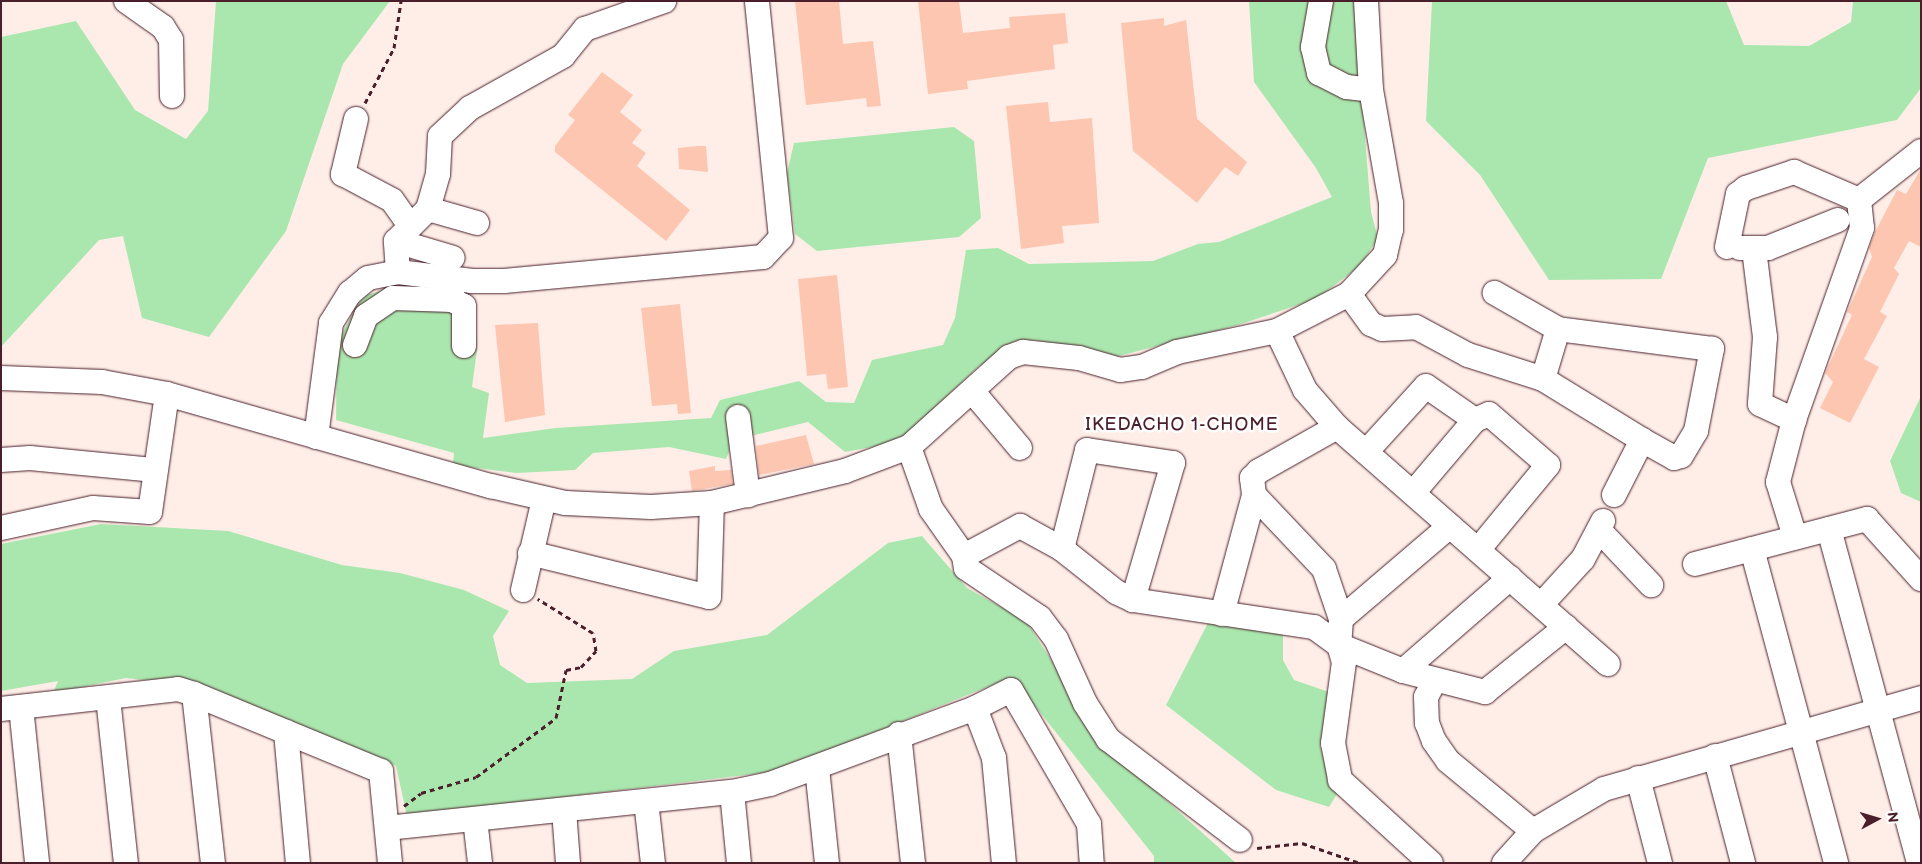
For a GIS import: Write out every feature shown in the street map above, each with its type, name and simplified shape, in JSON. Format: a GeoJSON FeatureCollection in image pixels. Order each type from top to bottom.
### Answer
{"type":"FeatureCollection","features":[{"type":"Feature","properties":{"kind":"street"},"geometry":{"type":"LineString","coordinates":[[126,1],[163,27],[170,40],[172,96]]}},
{"type":"Feature","properties":{"kind":"street"},"geometry":{"type":"LineString","coordinates":[[403,233],[428,209],[438,174],[440,136],[470,108],[563,56],[585,29],[664,1]]}},
{"type":"Feature","properties":{"kind":"street"},"geometry":{"type":"LineString","coordinates":[[316,437],[331,323],[350,293],[368,278],[398,272],[453,279],[504,281],[762,257],[781,238],[757,1]]}},
{"type":"Feature","properties":{"kind":"street"},"geometry":{"type":"LineString","coordinates":[[1321,1],[1313,46],[1319,73],[1348,87],[1370,90]]}},
{"type":"Feature","properties":{"kind":"street"},"geometry":{"type":"LineString","coordinates":[[1,378],[102,382],[167,394],[544,499],[610,507],[712,503],[845,471],[909,447],[973,392],[1004,360],[1023,352],[1079,358],[1120,370],[1142,367],[1176,352],[1277,331],[1349,294],[1385,255],[1391,230],[1391,203],[1370,90],[1366,1]]}},
{"type":"Feature","properties":{"kind":"street"},"geometry":{"type":"LineString","coordinates":[[356,119],[343,174],[392,200],[403,233],[398,272]]}},
{"type":"Feature","properties":{"kind":"street"},"geometry":{"type":"LineString","coordinates":[[1851,196],[1921,150]]}},
{"type":"Feature","properties":{"kind":"street"},"geometry":{"type":"LineString","coordinates":[[1795,537],[1778,482],[1794,420],[1862,228],[1851,196],[1794,172],[1746,188],[1738,194],[1721,247],[1768,248],[1838,220]]}},
{"type":"Feature","properties":{"kind":"street"},"geometry":{"type":"LineString","coordinates":[[428,209],[477,223]]}},
{"type":"Feature","properties":{"kind":"street"},"geometry":{"type":"LineString","coordinates":[[403,233],[453,279],[464,306],[464,346]]}},
{"type":"Feature","properties":{"kind":"street"},"geometry":{"type":"LineString","coordinates":[[1754,249],[1766,337],[1760,404],[1794,420]]}},
{"type":"Feature","properties":{"kind":"street"},"geometry":{"type":"LineString","coordinates":[[355,345],[366,316],[393,298],[453,279]]}},
{"type":"Feature","properties":{"kind":"street"},"geometry":{"type":"LineString","coordinates":[[1349,294],[1371,324],[1382,329],[1416,327],[1468,355],[1543,379],[1674,458],[1681,456],[1696,432],[1712,349],[1558,329],[1495,294]]}},
{"type":"Feature","properties":{"kind":"street"},"geometry":{"type":"LineString","coordinates":[[1543,379],[1558,329]]}},
{"type":"Feature","properties":{"kind":"street"},"geometry":{"type":"LineString","coordinates":[[1277,331],[1305,390],[1338,427],[1608,664]]}},
{"type":"Feature","properties":{"kind":"street"},"geometry":{"type":"LineString","coordinates":[[1366,452],[1426,386],[1476,420]]}},
{"type":"Feature","properties":{"kind":"street"},"geometry":{"type":"LineString","coordinates":[[973,392],[1020,448]]}},
{"type":"Feature","properties":{"kind":"street"},"geometry":{"type":"LineString","coordinates":[[1,528],[93,508],[150,512],[167,394]]}},
{"type":"Feature","properties":{"kind":"street"},"geometry":{"type":"LineString","coordinates":[[1413,493],[1476,420],[1489,414],[1548,465],[1478,550]]}},
{"type":"Feature","properties":{"kind":"street"},"geometry":{"type":"LineString","coordinates":[[738,417],[748,495]]}},
{"type":"Feature","properties":{"kind":"street"},"geometry":{"type":"LineString","coordinates":[[1222,614],[1254,495],[1252,478],[1259,471],[1338,427]]}},
{"type":"Feature","properties":{"kind":"street"},"geometry":{"type":"LineString","coordinates":[[1614,495],[1642,440]]}},
{"type":"Feature","properties":{"kind":"street"},"geometry":{"type":"LineString","coordinates":[[909,447],[931,509],[964,556],[966,568],[1040,618],[1051,632],[1085,703],[1108,739],[1240,840]]}},
{"type":"Feature","properties":{"kind":"street"},"geometry":{"type":"LineString","coordinates":[[1062,549],[1087,450],[1173,463],[1134,600]]}},
{"type":"Feature","properties":{"kind":"street"},"geometry":{"type":"LineString","coordinates":[[1,460],[30,458],[155,470]]}},
{"type":"Feature","properties":{"kind":"street"},"geometry":{"type":"LineString","coordinates":[[1254,495],[1324,569],[1341,619],[1339,645],[1344,662],[1333,743],[1340,780],[1431,863]]}},
{"type":"Feature","properties":{"kind":"street"},"geometry":{"type":"LineString","coordinates":[[523,590],[544,499]]}},
{"type":"Feature","properties":{"kind":"street"},"geometry":{"type":"LineString","coordinates":[[530,553],[709,597],[712,503]]}},
{"type":"Feature","properties":{"kind":"street"},"geometry":{"type":"LineString","coordinates":[[1695,564],[1867,518],[1917,567]]}},
{"type":"Feature","properties":{"kind":"street"},"geometry":{"type":"LineString","coordinates":[[964,556],[1020,526],[1062,549],[1116,592],[1134,600],[1314,627],[1339,645],[1403,671],[1486,692],[1566,627]]}},
{"type":"Feature","properties":{"kind":"street"},"geometry":{"type":"LineString","coordinates":[[1341,619],[1450,526]]}},
{"type":"Feature","properties":{"kind":"street"},"geometry":{"type":"LineString","coordinates":[[1541,605],[1583,559],[1601,526],[1651,585]]}},
{"type":"Feature","properties":{"kind":"street"},"geometry":{"type":"LineString","coordinates":[[1829,528],[1919,863]]}},
{"type":"Feature","properties":{"kind":"street"},"geometry":{"type":"LineString","coordinates":[[1752,549],[1836,863]]}},
{"type":"Feature","properties":{"kind":"street"},"geometry":{"type":"LineString","coordinates":[[1403,671],[1510,578]]}},
{"type":"Feature","properties":{"kind":"street"},"geometry":{"type":"LineString","coordinates":[[1435,680],[1426,697],[1427,723],[1434,741],[1448,761],[1533,831]]}},
{"type":"Feature","properties":{"kind":"street"},"geometry":{"type":"LineString","coordinates":[[37,863],[11,708],[178,689],[381,771],[390,863]]}},
{"type":"Feature","properties":{"kind":"street"},"geometry":{"type":"LineString","coordinates":[[387,824],[475,819],[732,792],[816,768],[899,734],[975,708],[1011,690],[1089,824],[1092,863]]}},
{"type":"Feature","properties":{"kind":"street"},"geometry":{"type":"LineString","coordinates":[[194,694],[213,863]]}},
{"type":"Feature","properties":{"kind":"street"},"geometry":{"type":"LineString","coordinates":[[108,698],[126,863]]}},
{"type":"Feature","properties":{"kind":"street"},"geometry":{"type":"LineString","coordinates":[[1504,863],[1533,831],[1604,789],[1921,698]]}},
{"type":"Feature","properties":{"kind":"street"},"geometry":{"type":"LineString","coordinates":[[975,708],[994,758],[1004,863]]}},
{"type":"Feature","properties":{"kind":"street"},"geometry":{"type":"LineString","coordinates":[[286,732],[298,863]]}},
{"type":"Feature","properties":{"kind":"street"},"geometry":{"type":"LineString","coordinates":[[899,734],[913,863]]}},
{"type":"Feature","properties":{"kind":"street"},"geometry":{"type":"LineString","coordinates":[[1715,756],[1743,863]]}},
{"type":"Feature","properties":{"kind":"street"},"geometry":{"type":"LineString","coordinates":[[816,768],[827,863]]}},
{"type":"Feature","properties":{"kind":"street"},"geometry":{"type":"LineString","coordinates":[[1638,778],[1659,863]]}},
{"type":"Feature","properties":{"kind":"street"},"geometry":{"type":"LineString","coordinates":[[732,792],[740,863]]}},
{"type":"Feature","properties":{"kind":"street"},"geometry":{"type":"LineString","coordinates":[[646,801],[653,863]]}},
{"type":"Feature","properties":{"kind":"street"},"geometry":{"type":"LineString","coordinates":[[564,810],[568,863]]}},
{"type":"Feature","properties":{"kind":"street"},"geometry":{"type":"LineString","coordinates":[[475,819],[480,863]]}},
{"type":"Feature","properties":{"kind":"path"},"geometry":{"type":"LineString","coordinates":[[356,119],[394,48],[402,1]]}},
{"type":"Feature","properties":{"kind":"path"},"geometry":{"type":"LineString","coordinates":[[387,824],[421,793],[476,777],[556,718],[566,670],[581,667],[596,651],[593,633],[523,590]]}},
{"type":"Feature","properties":{"kind":"path"},"geometry":{"type":"LineString","coordinates":[[1240,840],[1259,849],[1302,844],[1360,863]]}},
{"type":"Feature","properties":{"kind":"green space"},"geometry":{"type":"Polygon","coordinates":[[[216,1],[390,1],[343,64],[286,231],[209,337],[142,318],[123,236],[99,240],[1,347],[1,37],[76,21],[135,110],[186,139],[208,111],[216,1]]]}},
{"type":"Feature","properties":{"kind":"green space"},"geometry":{"type":"Polygon","coordinates":[[[1249,1],[1354,1],[1371,212],[1378,238],[1360,266],[1316,299],[1238,325],[1115,357],[1034,340],[979,366],[898,442],[845,452],[808,422],[734,440],[726,459],[669,447],[593,453],[575,470],[517,473],[453,465],[454,453],[336,420],[337,342],[363,296],[406,284],[438,288],[473,303],[477,350],[472,387],[489,393],[483,438],[556,428],[711,418],[720,400],[799,381],[826,402],[854,403],[872,360],[943,345],[955,318],[966,250],[998,248],[1029,264],[1153,261],[1198,244],[1219,242],[1332,197],[1316,168],[1254,82],[1249,1]]]}},
{"type":"Feature","properties":{"kind":"green space"},"geometry":{"type":"Polygon","coordinates":[[[1432,1],[1726,1],[1744,45],[1809,46],[1851,22],[1853,1],[1921,1],[1921,88],[1897,120],[1708,158],[1661,279],[1549,280],[1480,175],[1426,121],[1432,1]]]}},
{"type":"Feature","properties":{"kind":"green space"},"geometry":{"type":"Polygon","coordinates":[[[954,127],[974,141],[981,218],[959,237],[817,251],[795,234],[787,173],[794,143],[954,127]]]}},
{"type":"Feature","properties":{"kind":"green space"},"geometry":{"type":"Polygon","coordinates":[[[1921,396],[1921,502],[1901,493],[1890,461],[1921,396]]]}},
{"type":"Feature","properties":{"kind":"green space"},"geometry":{"type":"Polygon","coordinates":[[[101,524],[228,531],[342,565],[400,573],[464,590],[509,611],[493,636],[500,665],[527,683],[632,679],[674,651],[767,635],[888,543],[922,536],[967,588],[1026,621],[1109,749],[1236,863],[1154,863],[1154,856],[1012,677],[779,771],[407,816],[396,766],[199,686],[126,678],[53,693],[58,681],[1,691],[1,544],[101,524]]]}},
{"type":"Feature","properties":{"kind":"green space"},"geometry":{"type":"Polygon","coordinates":[[[1211,617],[1283,630],[1283,660],[1294,680],[1329,692],[1320,747],[1337,794],[1329,807],[1276,790],[1166,705],[1211,617]]]}},
{"type":"Feature","properties":{"kind":"building"},"geometry":{"type":"Polygon","coordinates":[[[795,1],[839,1],[843,44],[873,41],[881,106],[867,107],[866,98],[806,105],[795,1]]]}},
{"type":"Feature","properties":{"kind":"building"},"geometry":{"type":"Polygon","coordinates":[[[918,1],[959,1],[963,33],[1010,28],[1009,17],[1065,13],[1068,43],[1053,45],[1055,69],[967,81],[968,89],[928,94],[918,1]]]}},
{"type":"Feature","properties":{"kind":"building"},"geometry":{"type":"Polygon","coordinates":[[[1164,18],[1164,26],[1186,20],[1197,119],[1247,162],[1238,176],[1225,167],[1197,203],[1133,151],[1121,23],[1164,18]]]}},
{"type":"Feature","properties":{"kind":"building"},"geometry":{"type":"Polygon","coordinates":[[[602,72],[633,95],[620,112],[642,130],[632,143],[646,153],[637,166],[690,210],[666,241],[555,152],[555,146],[575,120],[568,115],[602,72]]]}},
{"type":"Feature","properties":{"kind":"building"},"geometry":{"type":"Polygon","coordinates":[[[1048,102],[1050,122],[1092,118],[1099,223],[1062,226],[1064,243],[1021,249],[1006,106],[1048,102]]]}},
{"type":"Feature","properties":{"kind":"building"},"geometry":{"type":"Polygon","coordinates":[[[706,146],[708,172],[679,169],[678,148],[706,146]]]}},
{"type":"Feature","properties":{"kind":"building"},"geometry":{"type":"Polygon","coordinates":[[[1921,169],[1921,247],[1909,241],[1894,268],[1899,274],[1880,312],[1887,316],[1864,359],[1879,367],[1850,423],[1820,408],[1833,382],[1825,373],[1852,315],[1847,312],[1872,257],[1869,248],[1875,232],[1897,190],[1906,194],[1921,169]]]}},
{"type":"Feature","properties":{"kind":"building"},"geometry":{"type":"Polygon","coordinates":[[[837,275],[848,387],[828,389],[826,374],[807,376],[798,279],[837,275]]]}},
{"type":"Feature","properties":{"kind":"building"},"geometry":{"type":"Polygon","coordinates":[[[680,304],[691,413],[678,414],[677,404],[652,406],[641,308],[680,304]]]}},
{"type":"Feature","properties":{"kind":"building"},"geometry":{"type":"Polygon","coordinates":[[[538,323],[545,415],[505,422],[495,325],[538,323]]]}},
{"type":"Feature","properties":{"kind":"building"},"geometry":{"type":"Polygon","coordinates":[[[806,435],[814,464],[759,475],[756,446],[806,435]]]}},
{"type":"Feature","properties":{"kind":"building"},"geometry":{"type":"Polygon","coordinates":[[[715,466],[715,471],[731,470],[733,484],[692,491],[689,471],[715,466]]]}},
{"type":"Feature","properties":{"kind":"district","name":"IKEDACHO 1-CHOME"},"geometry":{"type":"Point","coordinates":[1182,425]}}]}
